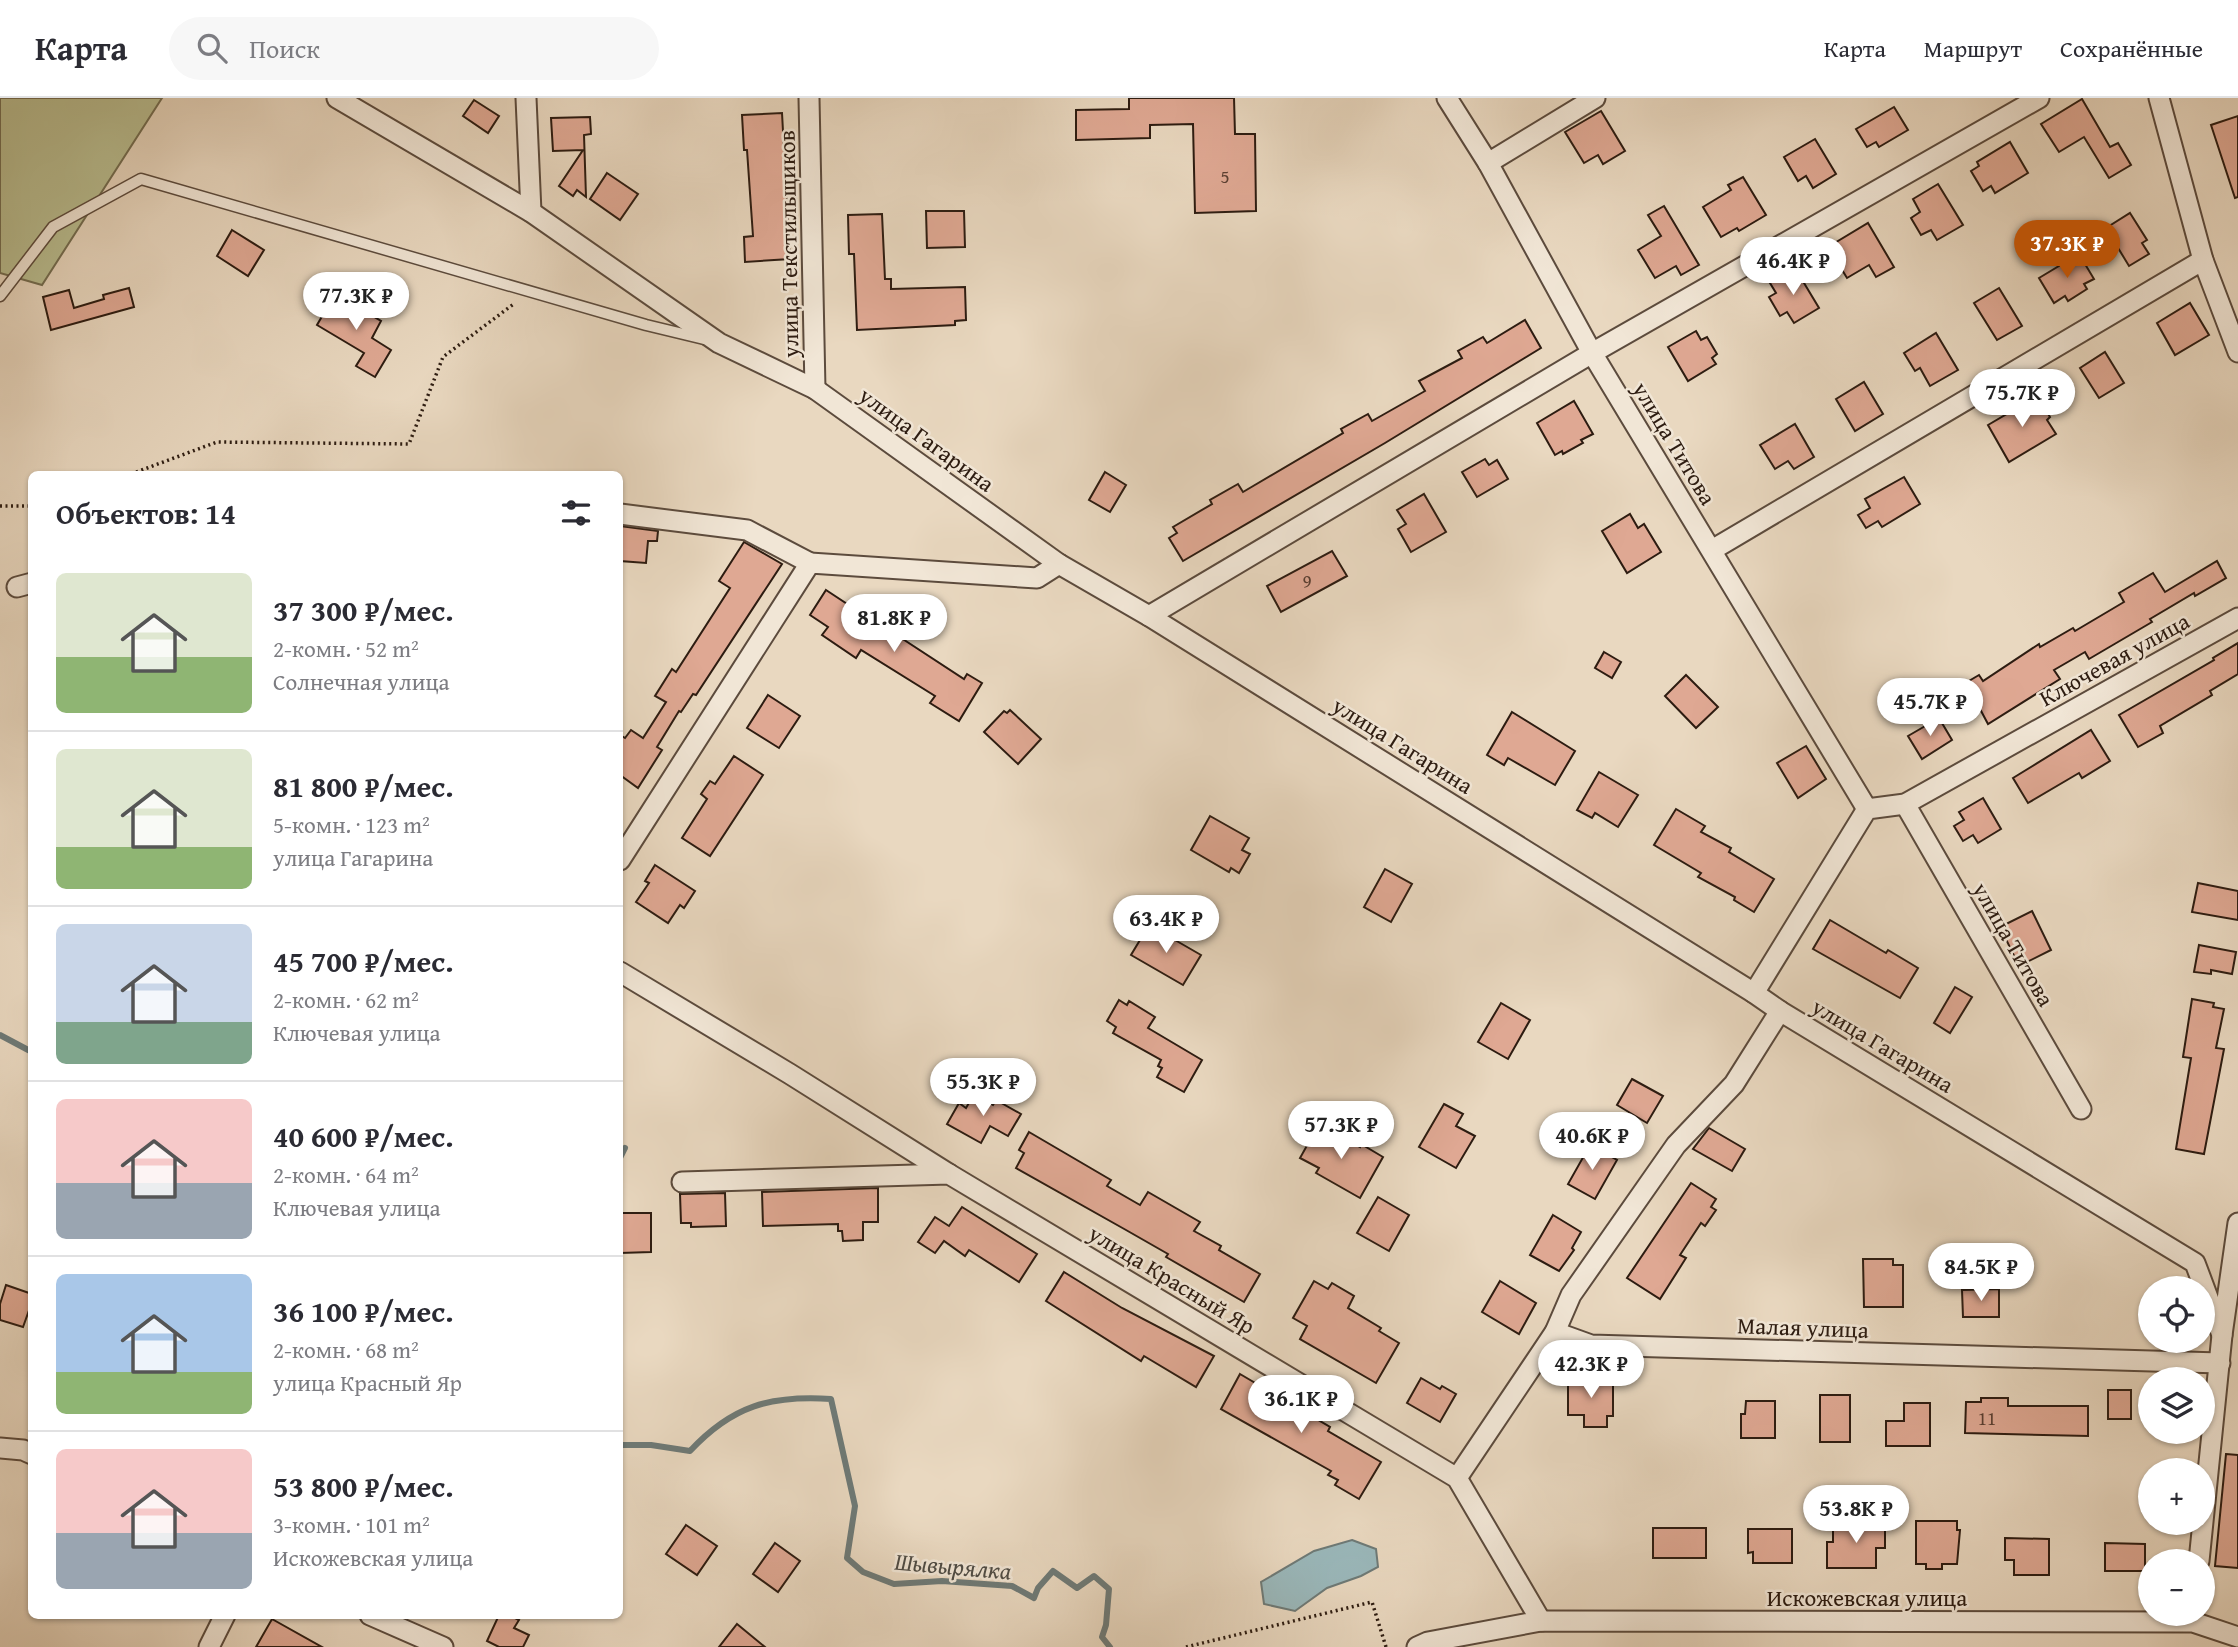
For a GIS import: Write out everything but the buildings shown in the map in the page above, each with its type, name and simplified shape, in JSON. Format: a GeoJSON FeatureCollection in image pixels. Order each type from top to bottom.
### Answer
{"type":"FeatureCollection","features":[{"type":"Feature","properties":{"kind":"street","name":"улица Гагарина"},"geometry":{"type":"LineString","coordinates":[[337,98],[531,212],[719,343],[815,389],[1059,564],[1149,616],[1780,1011],[2195,1263],[2222,1335]]}},
{"type":"Feature","properties":{"kind":"street"},"geometry":{"type":"LineString","coordinates":[[527,98],[531,212]]}},
{"type":"Feature","properties":{"kind":"street","name":"улица Текстильщиков"},"geometry":{"type":"LineString","coordinates":[[809,98],[815,389]]}},
{"type":"Feature","properties":{"kind":"street","name":"улица Титова"},"geometry":{"type":"LineString","coordinates":[[1447,98],[1488,163],[1592,353],[1867,809]]}},
{"type":"Feature","properties":{"kind":"street"},"geometry":{"type":"LineString","coordinates":[[1488,163],[1595,98]]}},
{"type":"Feature","properties":{"kind":"street"},"geometry":{"type":"LineString","coordinates":[[1149,616],[1592,353],[2039,98]]}},
{"type":"Feature","properties":{"kind":"street"},"geometry":{"type":"LineString","coordinates":[[2158,98],[2203,260],[2238,352]]}},
{"type":"Feature","properties":{"kind":"street"},"geometry":{"type":"LineString","coordinates":[[1712,551],[2203,260]]}},
{"type":"Feature","properties":{"kind":"street"},"geometry":{"type":"LineString","coordinates":[[623,513],[747,530],[810,563],[1037,578],[1059,564]]}},
{"type":"Feature","properties":{"kind":"street"},"geometry":{"type":"LineString","coordinates":[[623,855],[810,563]]}},
{"type":"Feature","properties":{"kind":"street","name":"Ключевая улица"},"geometry":{"type":"LineString","coordinates":[[1867,809],[1905,804],[2238,618]]}},
{"type":"Feature","properties":{"kind":"street","name":"улица Титова"},"geometry":{"type":"LineString","coordinates":[[1905,804],[2081,1109]]}},
{"type":"Feature","properties":{"kind":"street"},"geometry":{"type":"LineString","coordinates":[[1754,993],[1867,809]]}},
{"type":"Feature","properties":{"kind":"street","name":"улица Красный Яр"},"geometry":{"type":"LineString","coordinates":[[623,974],[949,1174],[1457,1478],[1541,1621]]}},
{"type":"Feature","properties":{"kind":"street"},"geometry":{"type":"LineString","coordinates":[[1457,1478],[1555,1332],[1571,1295],[1676,1145],[1734,1084],[1780,1011]]}},
{"type":"Feature","properties":{"kind":"street"},"geometry":{"type":"LineString","coordinates":[[682,1182],[949,1174]]}},
{"type":"Feature","properties":{"kind":"street"},"geometry":{"type":"LineString","coordinates":[[2200,1549],[2222,1335],[2238,1223]]}},
{"type":"Feature","properties":{"kind":"street","name":"Малая улица"},"geometry":{"type":"LineString","coordinates":[[1555,1332],[1591,1345],[2220,1363]]}},
{"type":"Feature","properties":{"kind":"street"},"geometry":{"type":"LineString","coordinates":[[0,1448],[28,1452]]}},
{"type":"Feature","properties":{"kind":"street","name":"Искожевская улица"},"geometry":{"type":"LineString","coordinates":[[1417,1647],[1428,1642],[1541,1621],[2138,1618]]}},
{"type":"Feature","properties":{"kind":"street"},"geometry":{"type":"LineString","coordinates":[[209,1647],[223,1619]]}},
{"type":"Feature","properties":{"kind":"street"},"geometry":{"type":"LineString","coordinates":[[379,1619],[443,1647]]}},
{"type":"Feature","properties":{"kind":"street","name":"Искожевская улица"},"geometry":{"type":"LineString","coordinates":[[2212,1626],[2238,1637]]}},
{"type":"Feature","properties":{"kind":"lane"},"geometry":{"type":"LineString","coordinates":[[0,296],[53,227],[141,179],[646,325],[719,343]]}},
{"type":"Feature","properties":{"kind":"path"},"geometry":{"type":"LineString","coordinates":[[139,471],[217,442],[409,444],[443,357],[530,291]]}},
{"type":"Feature","properties":{"kind":"path"},"geometry":{"type":"LineString","coordinates":[[0,506],[28,506]]}},
{"type":"Feature","properties":{"kind":"path"},"geometry":{"type":"LineString","coordinates":[[1186,1647],[1372,1602],[1386,1647]]}},
{"type":"Feature","properties":{"kind":"green space"},"geometry":{"type":"Polygon","coordinates":[[[0,98],[162,98],[42,285],[0,273],[0,98]]]}},
{"type":"Feature","properties":{"kind":"water"},"geometry":{"type":"Polygon","coordinates":[[[1352,1540],[1376,1549],[1378,1567],[1327,1588],[1295,1611],[1264,1604],[1261,1582],[1314,1551],[1352,1540]]]}},
{"type":"Feature","properties":{"kind":"waterway","name":"Шывырялка"},"geometry":{"type":"LineString","coordinates":[[0,1035],[28,1050]]}},
{"type":"Feature","properties":{"kind":"waterway"},"geometry":{"type":"LineString","coordinates":[[623,1152],[625,1148]]}},
{"type":"Feature","properties":{"kind":"waterway","name":"Шывырялка"},"geometry":{"type":"LineString","coordinates":[[623,1445],[651,1445],[690,1451],[721,1423],[753,1407],[789,1399],[831,1399],[855,1506],[847,1558],[863,1572],[894,1584],[942,1581],[1012,1586],[1034,1598],[1038,1588],[1053,1571],[1077,1588],[1094,1576],[1109,1589],[1106,1625],[1102,1637],[1110,1647]]}}]}
